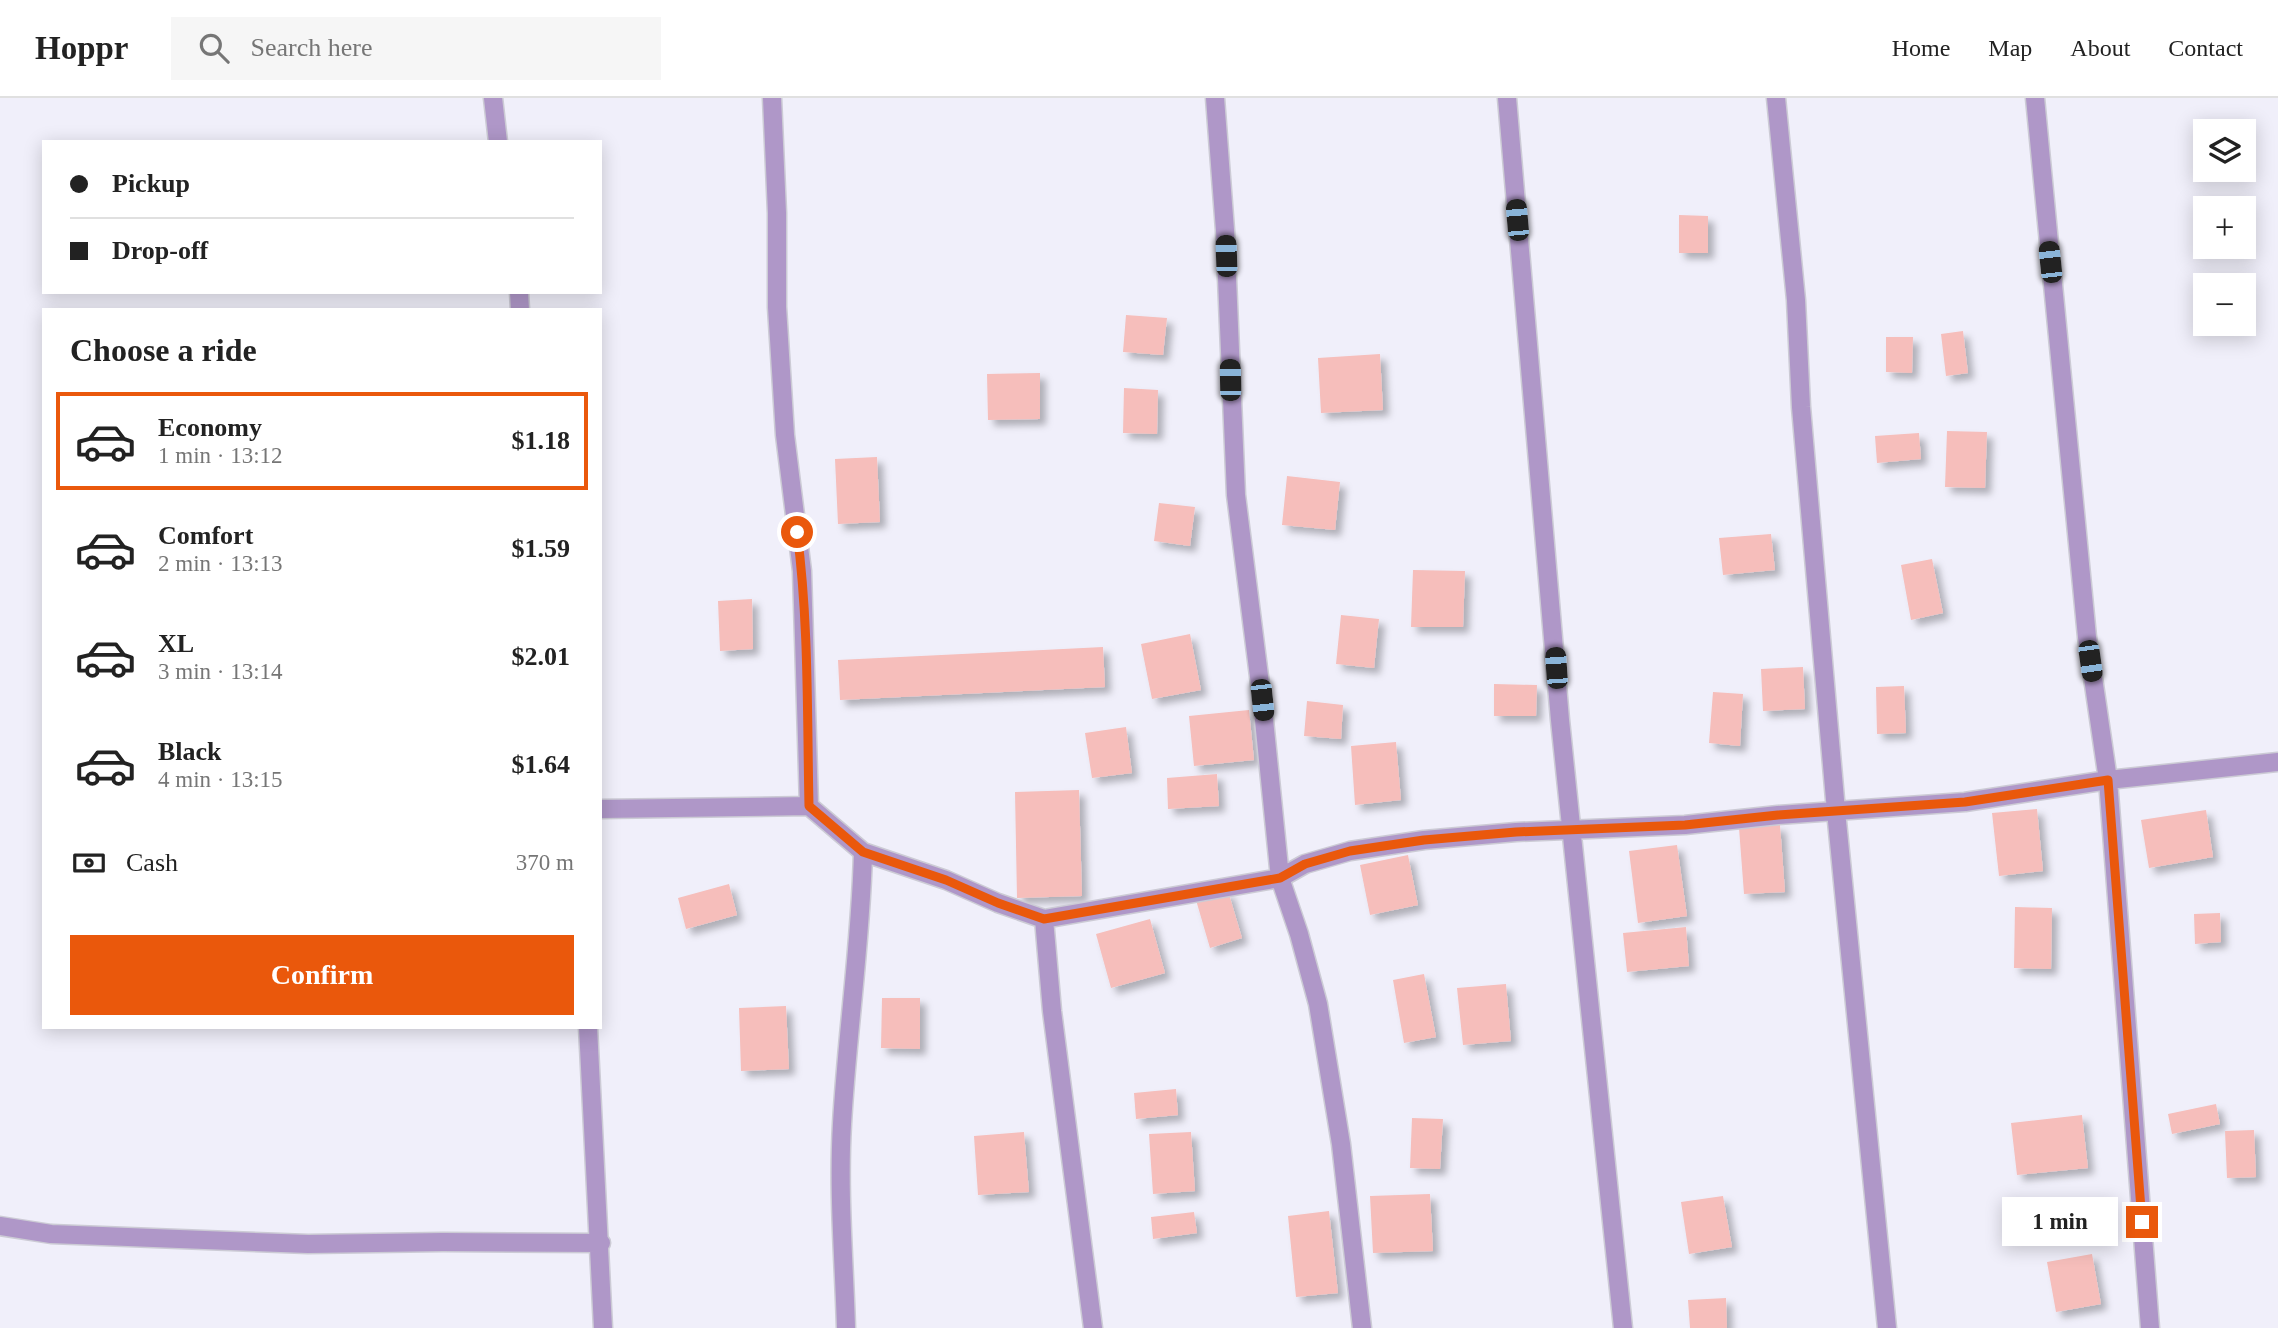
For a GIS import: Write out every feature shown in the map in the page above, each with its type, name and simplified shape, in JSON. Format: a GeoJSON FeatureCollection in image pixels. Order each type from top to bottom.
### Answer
{"type":"FeatureCollection","features":[{"type":"Feature","properties":{"kind":"street"},"geometry":{"type":"LineString","coordinates":[[493,98],[498,140]]}},
{"type":"Feature","properties":{"kind":"street"},"geometry":{"type":"LineString","coordinates":[[772,98],[777,213],[777,307],[785,435],[802,571],[809,806]]}},
{"type":"Feature","properties":{"kind":"street"},"geometry":{"type":"LineString","coordinates":[[1215,98],[1236,495],[1262,700],[1280,878],[1318,1004],[1341,1144],[1362,1328]]}},
{"type":"Feature","properties":{"kind":"street"},"geometry":{"type":"LineString","coordinates":[[1507,98],[1560,720],[1623,1328]]}},
{"type":"Feature","properties":{"kind":"street"},"geometry":{"type":"LineString","coordinates":[[1776,98],[1796,300],[1801,407],[1836,811],[1887,1328]]}},
{"type":"Feature","properties":{"kind":"street"},"geometry":{"type":"LineString","coordinates":[[2035,98],[2087,637],[2108,780],[2150,1328]]}},
{"type":"Feature","properties":{"kind":"street"},"geometry":{"type":"LineString","coordinates":[[602,809],[809,806],[863,852],[946,880],[998,903],[1044,919],[1280,878],[1305,864],[1350,851],[1424,840],[1685,825],[1778,815],[1965,802],[2108,780],[2278,762]]}},
{"type":"Feature","properties":{"kind":"street"},"geometry":{"type":"LineString","coordinates":[[846,1328],[841,1218],[842,1126],[862,898],[863,852]]}},
{"type":"Feature","properties":{"kind":"street"},"geometry":{"type":"LineString","coordinates":[[1044,919],[1060,1077],[1093,1328]]}},
{"type":"Feature","properties":{"kind":"street"},"geometry":{"type":"LineString","coordinates":[[588,1029],[601,1243],[603,1328]]}},
{"type":"Feature","properties":{"kind":"street"},"geometry":{"type":"LineString","coordinates":[[0,1226],[51,1234],[308,1244],[601,1243]]}},
{"type":"Feature","properties":{"kind":"building"},"geometry":{"type":"Polygon","coordinates":[[[1679,215],[1708,216],[1708,253],[1679,253],[1679,215]]]}},
{"type":"Feature","properties":{"kind":"building"},"geometry":{"type":"Polygon","coordinates":[[[1126,315],[1167,318],[1163,355],[1123,352],[1126,315]]]}},
{"type":"Feature","properties":{"kind":"building"},"geometry":{"type":"Polygon","coordinates":[[[1963,331],[1968,373],[1946,376],[1941,334],[1963,331]]]}},
{"type":"Feature","properties":{"kind":"building"},"geometry":{"type":"Polygon","coordinates":[[[1886,337],[1913,337],[1912,373],[1886,372],[1886,337]]]}},
{"type":"Feature","properties":{"kind":"building"},"geometry":{"type":"Polygon","coordinates":[[[1380,354],[1383,410],[1321,413],[1318,358],[1380,354]]]}},
{"type":"Feature","properties":{"kind":"building"},"geometry":{"type":"Polygon","coordinates":[[[1040,373],[1040,419],[988,420],[987,374],[1040,373]]]}},
{"type":"Feature","properties":{"kind":"building"},"geometry":{"type":"Polygon","coordinates":[[[1124,388],[1158,390],[1157,434],[1123,433],[1124,388]]]}},
{"type":"Feature","properties":{"kind":"building"},"geometry":{"type":"Polygon","coordinates":[[[1947,431],[1987,432],[1985,488],[1945,487],[1947,431]]]}},
{"type":"Feature","properties":{"kind":"building"},"geometry":{"type":"Polygon","coordinates":[[[1919,433],[1921,459],[1877,463],[1875,436],[1919,433]]]}},
{"type":"Feature","properties":{"kind":"building"},"geometry":{"type":"Polygon","coordinates":[[[877,457],[880,522],[838,524],[835,459],[877,457]]]}},
{"type":"Feature","properties":{"kind":"building"},"geometry":{"type":"Polygon","coordinates":[[[1287,476],[1340,482],[1335,530],[1282,525],[1287,476]]]}},
{"type":"Feature","properties":{"kind":"building"},"geometry":{"type":"Polygon","coordinates":[[[1159,503],[1195,507],[1190,546],[1154,541],[1159,503]]]}},
{"type":"Feature","properties":{"kind":"building"},"geometry":{"type":"Polygon","coordinates":[[[1771,534],[1775,570],[1723,575],[1719,538],[1771,534]]]}},
{"type":"Feature","properties":{"kind":"building"},"geometry":{"type":"Polygon","coordinates":[[[1932,559],[1943,613],[1911,620],[1901,565],[1932,559]]]}},
{"type":"Feature","properties":{"kind":"building"},"geometry":{"type":"Polygon","coordinates":[[[1413,570],[1465,571],[1463,627],[1411,627],[1413,570]]]}},
{"type":"Feature","properties":{"kind":"building"},"geometry":{"type":"Polygon","coordinates":[[[752,599],[753,649],[720,651],[718,601],[752,599]]]}},
{"type":"Feature","properties":{"kind":"building"},"geometry":{"type":"Polygon","coordinates":[[[1341,615],[1379,619],[1374,668],[1336,664],[1341,615]]]}},
{"type":"Feature","properties":{"kind":"building"},"geometry":{"type":"Polygon","coordinates":[[[1190,634],[1201,690],[1152,699],[1141,644],[1190,634]]]}},
{"type":"Feature","properties":{"kind":"building"},"geometry":{"type":"Polygon","coordinates":[[[1103,647],[1105,687],[840,700],[838,660],[1103,647]]]}},
{"type":"Feature","properties":{"kind":"building"},"geometry":{"type":"Polygon","coordinates":[[[1803,667],[1805,709],[1763,711],[1761,669],[1803,667]]]}},
{"type":"Feature","properties":{"kind":"building"},"geometry":{"type":"Polygon","coordinates":[[[1494,684],[1537,685],[1536,716],[1494,716],[1494,684]]]}},
{"type":"Feature","properties":{"kind":"building"},"geometry":{"type":"Polygon","coordinates":[[[1904,686],[1906,733],[1877,734],[1876,687],[1904,686]]]}},
{"type":"Feature","properties":{"kind":"building"},"geometry":{"type":"Polygon","coordinates":[[[1713,692],[1743,694],[1740,746],[1709,743],[1713,692]]]}},
{"type":"Feature","properties":{"kind":"building"},"geometry":{"type":"Polygon","coordinates":[[[1307,701],[1343,705],[1341,739],[1304,736],[1307,701]]]}},
{"type":"Feature","properties":{"kind":"building"},"geometry":{"type":"Polygon","coordinates":[[[1249,710],[1254,760],[1194,766],[1189,716],[1249,710]]]}},
{"type":"Feature","properties":{"kind":"building"},"geometry":{"type":"Polygon","coordinates":[[[1126,727],[1132,773],[1092,778],[1085,733],[1126,727]]]}},
{"type":"Feature","properties":{"kind":"building"},"geometry":{"type":"Polygon","coordinates":[[[1396,742],[1401,800],[1355,805],[1351,746],[1396,742]]]}},
{"type":"Feature","properties":{"kind":"building"},"geometry":{"type":"Polygon","coordinates":[[[1217,774],[1219,806],[1168,809],[1167,778],[1217,774]]]}},
{"type":"Feature","properties":{"kind":"building"},"geometry":{"type":"Polygon","coordinates":[[[1079,790],[1082,896],[1017,898],[1015,792],[1079,790]]]}},
{"type":"Feature","properties":{"kind":"building"},"geometry":{"type":"Polygon","coordinates":[[[2037,809],[2043,871],[1999,876],[1992,813],[2037,809]]]}},
{"type":"Feature","properties":{"kind":"building"},"geometry":{"type":"Polygon","coordinates":[[[2206,810],[2213,857],[2149,868],[2141,820],[2206,810]]]}},
{"type":"Feature","properties":{"kind":"building"},"geometry":{"type":"Polygon","coordinates":[[[1780,825],[1785,892],[1744,894],[1739,828],[1780,825]]]}},
{"type":"Feature","properties":{"kind":"building"},"geometry":{"type":"Polygon","coordinates":[[[1677,845],[1687,916],[1638,923],[1629,851],[1677,845]]]}},
{"type":"Feature","properties":{"kind":"building"},"geometry":{"type":"Polygon","coordinates":[[[1408,855],[1418,905],[1370,915],[1360,865],[1408,855]]]}},
{"type":"Feature","properties":{"kind":"building"},"geometry":{"type":"Polygon","coordinates":[[[729,884],[737,915],[686,929],[678,898],[729,884]]]}},
{"type":"Feature","properties":{"kind":"building"},"geometry":{"type":"Polygon","coordinates":[[[1228,891],[1242,938],[1210,948],[1196,900],[1228,891]]]}},
{"type":"Feature","properties":{"kind":"building"},"geometry":{"type":"Polygon","coordinates":[[[2015,907],[2052,908],[2051,969],[2014,968],[2015,907]]]}},
{"type":"Feature","properties":{"kind":"building"},"geometry":{"type":"Polygon","coordinates":[[[2220,913],[2221,942],[2195,944],[2194,914],[2220,913]]]}},
{"type":"Feature","properties":{"kind":"building"},"geometry":{"type":"Polygon","coordinates":[[[1150,919],[1165,973],[1111,988],[1096,934],[1150,919]]]}},
{"type":"Feature","properties":{"kind":"building"},"geometry":{"type":"Polygon","coordinates":[[[1686,927],[1689,966],[1627,972],[1623,933],[1686,927]]]}},
{"type":"Feature","properties":{"kind":"building"},"geometry":{"type":"Polygon","coordinates":[[[1424,974],[1436,1037],[1404,1043],[1393,980],[1424,974]]]}},
{"type":"Feature","properties":{"kind":"building"},"geometry":{"type":"Polygon","coordinates":[[[1506,984],[1511,1041],[1463,1045],[1457,988],[1506,984]]]}},
{"type":"Feature","properties":{"kind":"building"},"geometry":{"type":"Polygon","coordinates":[[[882,998],[920,998],[920,1049],[881,1048],[882,998]]]}},
{"type":"Feature","properties":{"kind":"building"},"geometry":{"type":"Polygon","coordinates":[[[786,1006],[789,1069],[741,1071],[739,1008],[786,1006]]]}},
{"type":"Feature","properties":{"kind":"building"},"geometry":{"type":"Polygon","coordinates":[[[1176,1089],[1178,1115],[1136,1119],[1134,1093],[1176,1089]]]}},
{"type":"Feature","properties":{"kind":"building"},"geometry":{"type":"Polygon","coordinates":[[[2216,1104],[2220,1124],[2172,1134],[2168,1114],[2216,1104]]]}},
{"type":"Feature","properties":{"kind":"building"},"geometry":{"type":"Polygon","coordinates":[[[2082,1115],[2088,1168],[2017,1175],[2011,1123],[2082,1115]]]}},
{"type":"Feature","properties":{"kind":"building"},"geometry":{"type":"Polygon","coordinates":[[[1412,1118],[1443,1119],[1440,1169],[1410,1168],[1412,1118]]]}},
{"type":"Feature","properties":{"kind":"building"},"geometry":{"type":"Polygon","coordinates":[[[2254,1130],[2256,1177],[2227,1178],[2225,1131],[2254,1130]]]}},
{"type":"Feature","properties":{"kind":"building"},"geometry":{"type":"Polygon","coordinates":[[[1024,1132],[1029,1192],[978,1195],[974,1136],[1024,1132]]]}},
{"type":"Feature","properties":{"kind":"building"},"geometry":{"type":"Polygon","coordinates":[[[1191,1132],[1195,1191],[1153,1194],[1149,1134],[1191,1132]]]}},
{"type":"Feature","properties":{"kind":"building"},"geometry":{"type":"Polygon","coordinates":[[[1430,1194],[1433,1251],[1373,1253],[1370,1196],[1430,1194]]]}},
{"type":"Feature","properties":{"kind":"building"},"geometry":{"type":"Polygon","coordinates":[[[1723,1196],[1732,1247],[1689,1254],[1681,1202],[1723,1196]]]}},
{"type":"Feature","properties":{"kind":"building"},"geometry":{"type":"Polygon","coordinates":[[[1329,1211],[1338,1293],[1296,1297],[1288,1216],[1329,1211]]]}},
{"type":"Feature","properties":{"kind":"building"},"geometry":{"type":"Polygon","coordinates":[[[1194,1212],[1197,1233],[1153,1239],[1151,1217],[1194,1212]]]}},
{"type":"Feature","properties":{"kind":"building"},"geometry":{"type":"Polygon","coordinates":[[[2092,1254],[2101,1304],[2056,1312],[2047,1262],[2092,1254]]]}},
{"type":"Feature","properties":{"kind":"building"},"geometry":{"type":"Polygon","coordinates":[[[1726,1298],[1727,1328],[1690,1328],[1688,1300],[1726,1298]]]}},
{"type":"Feature","properties":{"kind":"route"},"geometry":{"type":"LineString","coordinates":[[797,532],[805,636],[809,806],[863,852],[946,880],[998,903],[1044,919],[1280,878],[1305,864],[1350,851],[1424,840],[1516,832],[1685,825],[1778,815],[1965,802],[2108,780],[2142,1222]]}}]}
